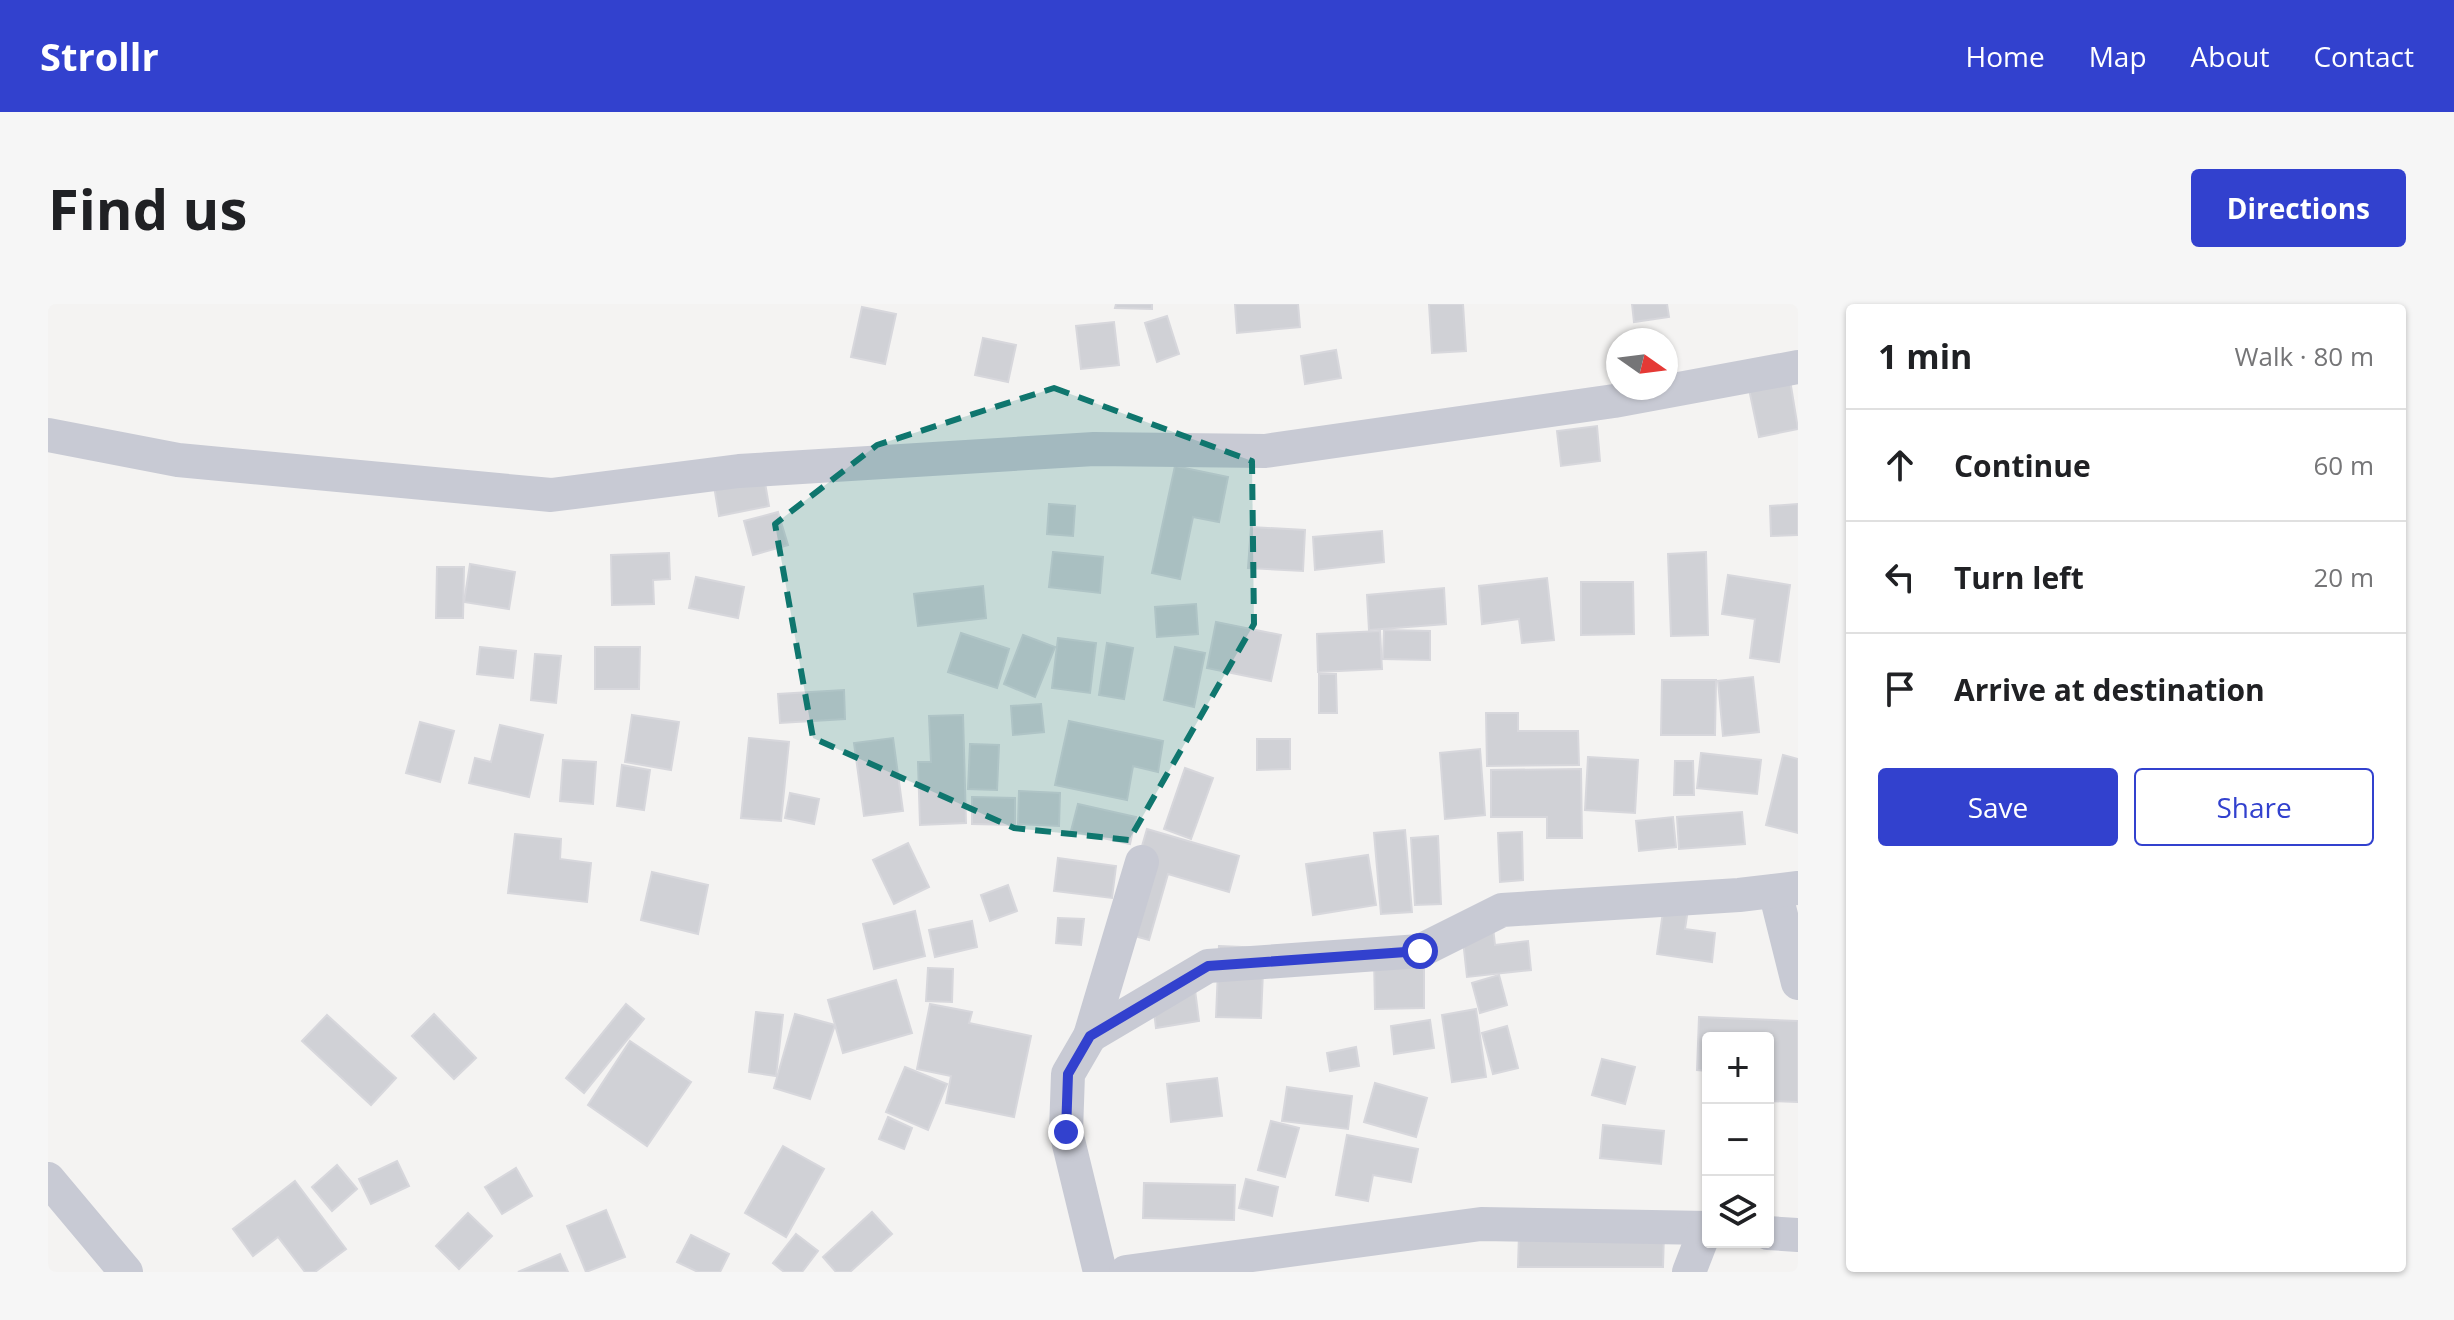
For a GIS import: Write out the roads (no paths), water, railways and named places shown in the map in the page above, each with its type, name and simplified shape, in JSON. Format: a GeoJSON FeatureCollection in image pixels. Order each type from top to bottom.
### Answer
{"type":"FeatureCollection","features":[{"type":"Feature","properties":{"kind":"street"},"geometry":{"type":"LineString","coordinates":[[48,435],[178,460],[551,495],[739,471],[1094,449],[1265,451],[1614,401],[1798,367]]}},
{"type":"Feature","properties":{"kind":"street"},"geometry":{"type":"LineString","coordinates":[[1100,1272],[1066,1132],[1068,1074],[1090,1036],[1142,862]]}},
{"type":"Feature","properties":{"kind":"street"},"geometry":{"type":"LineString","coordinates":[[1090,1036],[1208,966],[1420,951],[1502,910],[1786,890],[1798,983]]}},
{"type":"Feature","properties":{"kind":"street"},"geometry":{"type":"LineString","coordinates":[[48,1179],[126,1272]]}},
{"type":"Feature","properties":{"kind":"street"},"geometry":{"type":"LineString","coordinates":[[1126,1272],[1481,1224],[1702,1228]]}},
{"type":"Feature","properties":{"kind":"street"},"geometry":{"type":"LineString","coordinates":[[1774,1233],[1798,1235]]}},
{"type":"Feature","properties":{"kind":"street"},"geometry":{"type":"LineString","coordinates":[[1689,1272],[1702,1240]]}}]}
